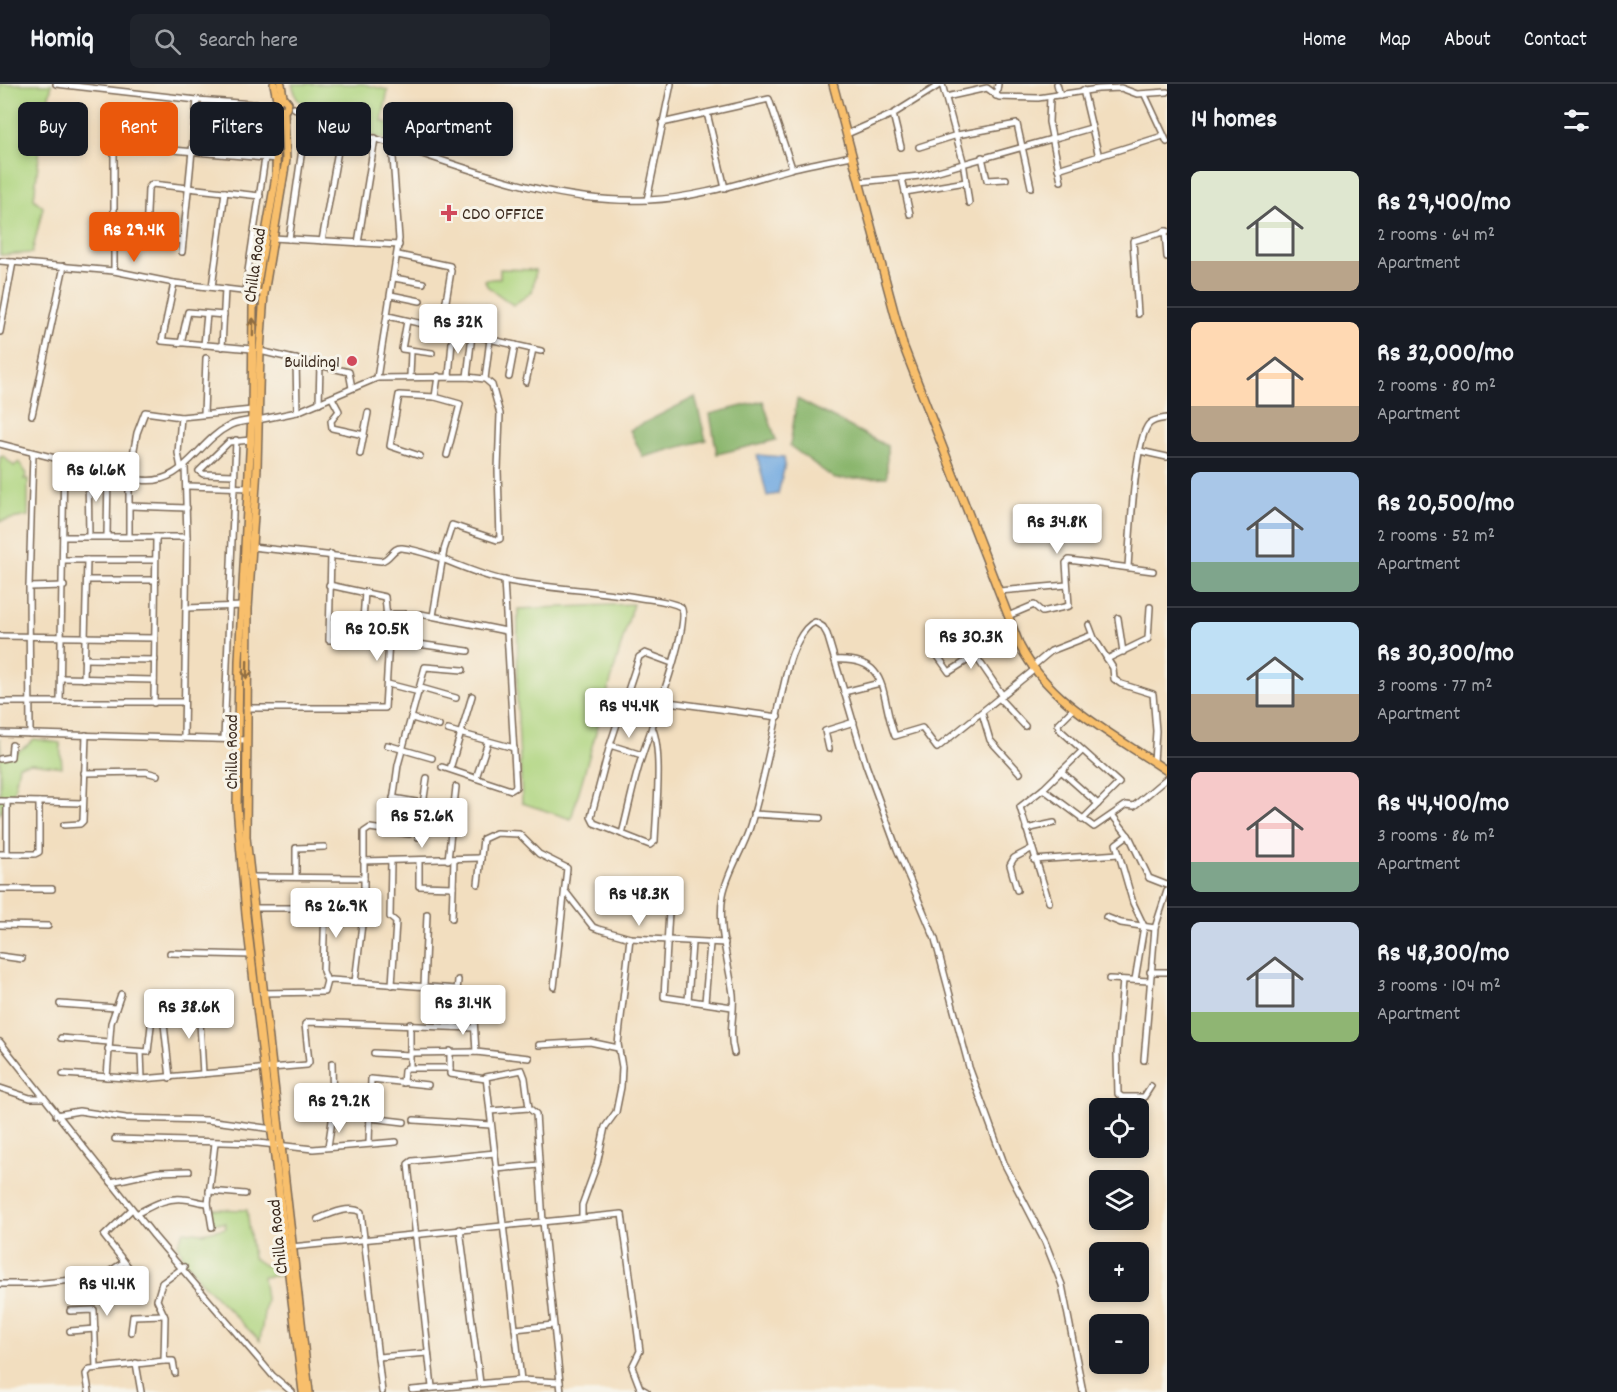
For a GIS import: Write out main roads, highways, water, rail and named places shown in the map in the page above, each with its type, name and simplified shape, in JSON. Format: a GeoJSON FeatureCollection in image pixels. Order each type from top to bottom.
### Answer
{"type":"FeatureCollection","features":[{"type":"Feature","properties":{"kind":"main road"},"geometry":{"type":"LineString","coordinates":[[274,84],[281,102]]}},
{"type":"Feature","properties":{"kind":"main road","name":"Chilla Road"},"geometry":{"type":"LineString","coordinates":[[281,84],[282,102]]}},
{"type":"Feature","properties":{"kind":"main road"},"geometry":{"type":"LineString","coordinates":[[833,85],[903,345],[1014,631],[1034,668],[1074,708],[1167,771]]}},
{"type":"Feature","properties":{"kind":"main road","name":"Chilla Road"},"geometry":{"type":"LineString","coordinates":[[284,132],[286,160],[256,350],[252,547],[247,564],[246,708],[242,740],[249,877],[247,888],[253,908],[260,993],[297,1312],[309,1392]]}},
{"type":"Feature","properties":{"kind":"main road"},"geometry":{"type":"LineString","coordinates":[[247,564],[252,488],[251,440],[255,420],[252,410],[256,350],[255,292],[277,156]]}},
{"type":"Feature","properties":{"kind":"main road"},"geometry":{"type":"LineString","coordinates":[[245,606],[242,740],[237,806],[247,888],[251,955],[260,993]]}},
{"type":"Feature","properties":{"kind":"main road"},"geometry":{"type":"LineString","coordinates":[[269,1068],[273,1129],[278,1146]]}},
{"type":"Feature","properties":{"kind":"main road"},"geometry":{"type":"LineString","coordinates":[[297,1312],[303,1392]]}},
{"type":"Feature","properties":{"kind":"water"},"geometry":{"type":"Polygon","coordinates":[[[757,455],[784,457],[785,465],[778,494],[767,496],[757,455]]]}},
{"type":"Feature","properties":{"kind":"place","name":"CDO OFFICE"},"geometry":{"type":"Point","coordinates":[449,213]}},
{"type":"Feature","properties":{"kind":"place","name":"Building1"},"geometry":{"type":"Point","coordinates":[352,361]}}]}
